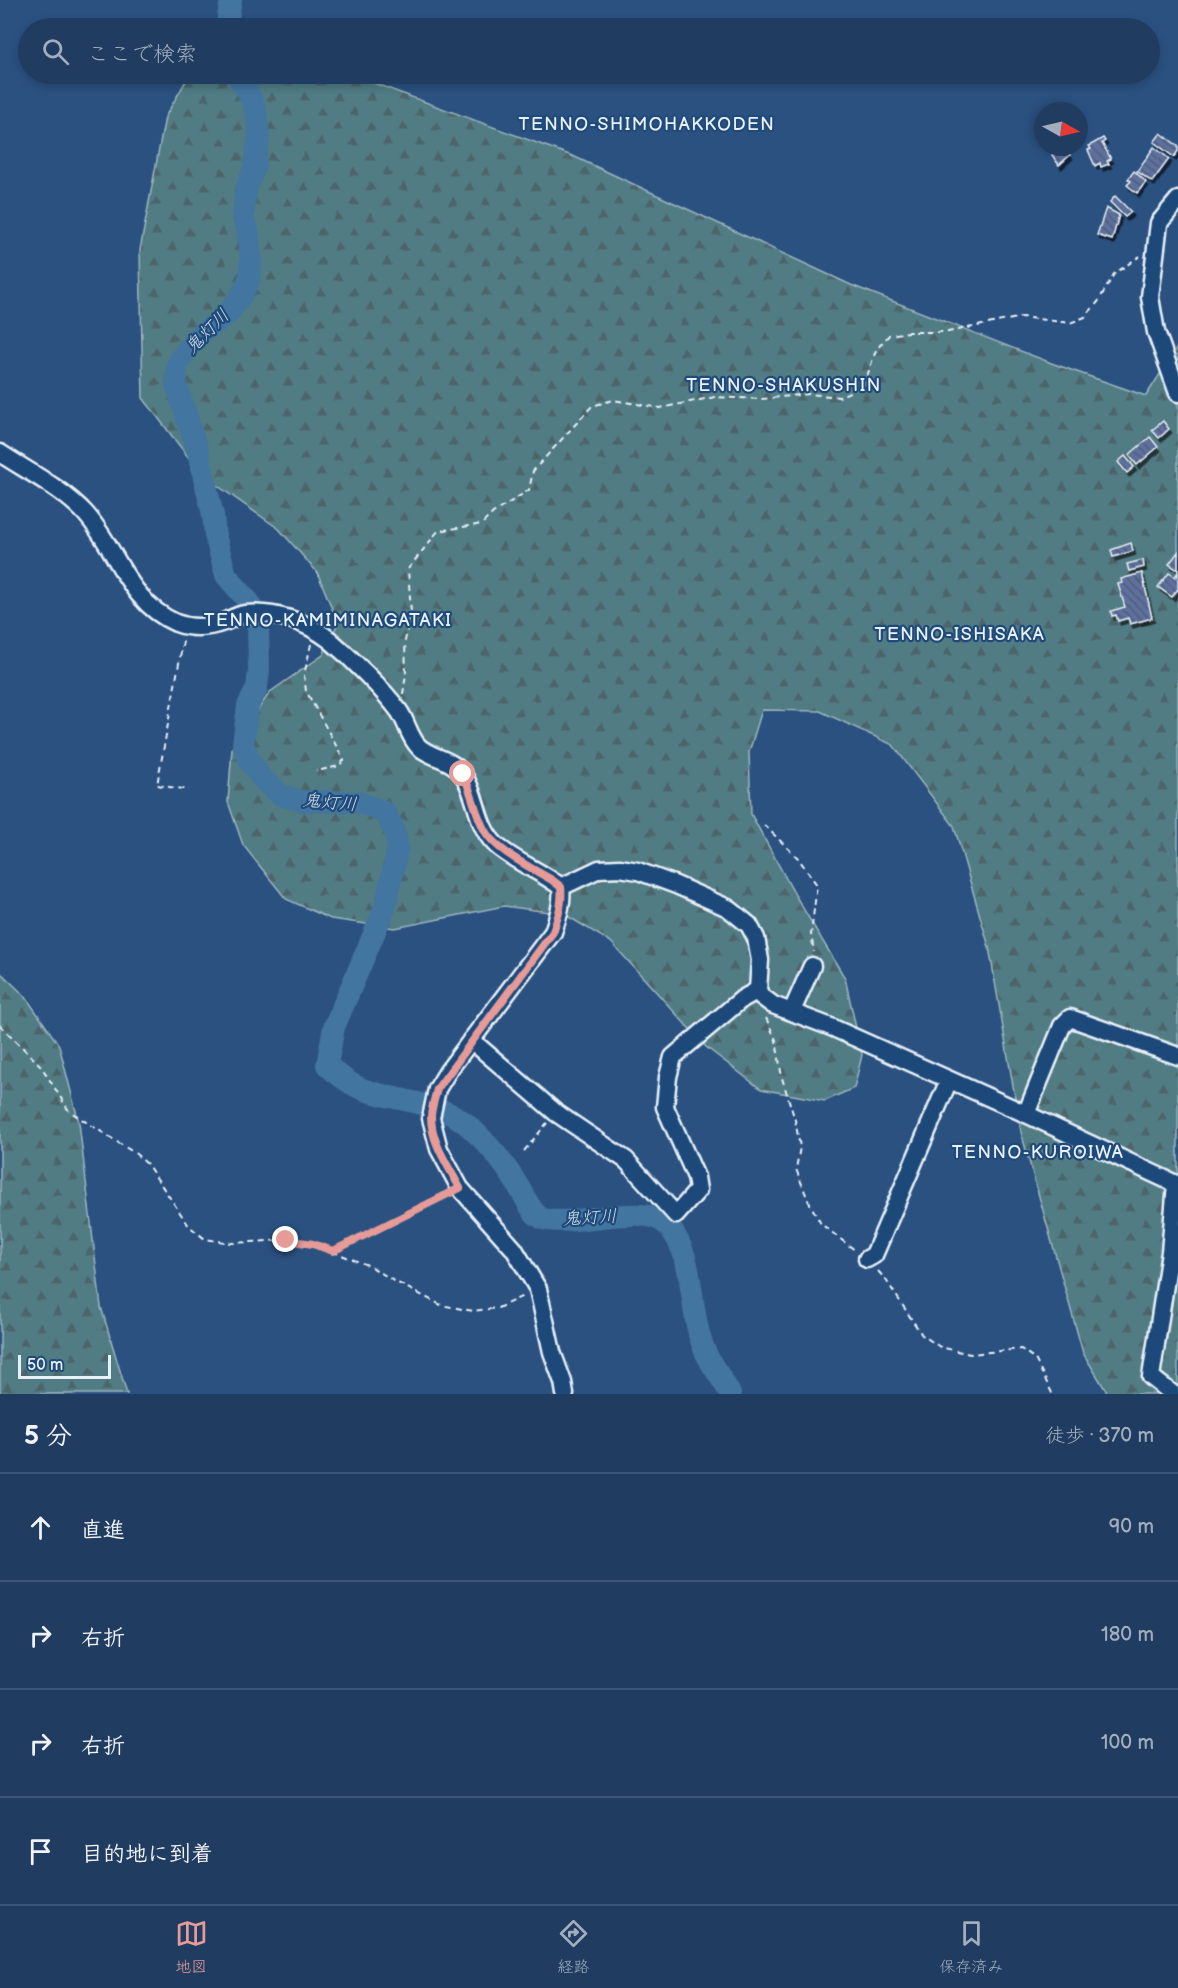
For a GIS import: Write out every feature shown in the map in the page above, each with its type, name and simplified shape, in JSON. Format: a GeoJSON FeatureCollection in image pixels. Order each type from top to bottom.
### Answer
{"type":"FeatureCollection","features":[{"type":"Feature","properties":{"kind":"street"},"geometry":{"type":"LineString","coordinates":[[1178,200],[1159,222],[1150,297],[1156,332],[1178,393]]}},
{"type":"Feature","properties":{"kind":"street"},"geometry":{"type":"LineString","coordinates":[[0,453],[74,502],[87,515],[137,594],[162,616],[185,626],[198,628],[220,624],[243,614],[267,614],[300,621],[331,641],[359,667],[400,712],[409,733],[420,747],[453,764],[463,774],[485,832],[497,845],[561,887]]}},
{"type":"Feature","properties":{"kind":"street"},"geometry":{"type":"LineString","coordinates":[[561,887],[599,869],[620,868],[638,871],[676,885],[728,908],[749,925],[756,938],[760,960],[758,990],[760,996],[773,1005],[792,1011],[1026,1114],[1177,1184],[1170,1252],[1151,1377],[1173,1394]]}},
{"type":"Feature","properties":{"kind":"street"},"geometry":{"type":"LineString","coordinates":[[561,887],[560,914],[553,932],[437,1089],[431,1118],[439,1149],[460,1188],[514,1249],[538,1289],[552,1352],[565,1394]]}},
{"type":"Feature","properties":{"kind":"street"},"geometry":{"type":"LineString","coordinates":[[792,1011],[812,966]]}},
{"type":"Feature","properties":{"kind":"street"},"geometry":{"type":"LineString","coordinates":[[471,1040],[555,1112],[626,1160],[676,1215],[698,1190],[696,1177],[665,1107],[673,1057],[742,999],[758,990]]}},
{"type":"Feature","properties":{"kind":"street"},"geometry":{"type":"LineString","coordinates":[[1026,1114],[1062,1026],[1070,1018],[1178,1056]]}},
{"type":"Feature","properties":{"kind":"street"},"geometry":{"type":"LineString","coordinates":[[867,1259],[874,1255],[949,1080]]}},
{"type":"Feature","properties":{"kind":"path"},"geometry":{"type":"LineString","coordinates":[[400,712],[406,674],[405,641],[411,612],[408,569],[438,531],[482,524],[493,513],[529,490],[533,471],[592,406],[613,400],[660,408],[715,397],[762,399],[809,394],[839,397],[864,385],[876,350],[889,335],[908,332],[948,332],[1022,317],[1070,323],[1085,317],[1098,302],[1114,274],[1131,261],[1155,248]]}},
{"type":"Feature","properties":{"kind":"path"},"geometry":{"type":"LineString","coordinates":[[185,626],[157,785],[189,790]]}},
{"type":"Feature","properties":{"kind":"path"},"geometry":{"type":"LineString","coordinates":[[315,630],[304,676],[306,691],[344,760],[339,766],[316,771]]}},
{"type":"Feature","properties":{"kind":"path"},"geometry":{"type":"LineString","coordinates":[[764,825],[798,858],[817,885],[811,934],[814,954],[812,966]]}},
{"type":"Feature","properties":{"kind":"path"},"geometry":{"type":"LineString","coordinates":[[0,1024],[41,1066],[69,1111],[136,1154],[147,1164],[189,1226],[206,1239],[231,1243],[286,1240],[313,1244],[370,1266],[441,1305],[473,1311],[498,1308],[538,1289]]}},
{"type":"Feature","properties":{"kind":"path"},"geometry":{"type":"LineString","coordinates":[[524,1151],[555,1112]]}},
{"type":"Feature","properties":{"kind":"path"},"geometry":{"type":"LineString","coordinates":[[333,1251],[460,1188]]}},
{"type":"Feature","properties":{"kind":"green space"},"geometry":{"type":"Polygon","coordinates":[[[184,84],[376,84],[575,157],[851,285],[1054,364],[1146,396],[1178,346],[1178,1394],[1108,1394],[1083,1353],[1021,1132],[989,947],[954,826],[893,745],[820,711],[762,710],[749,752],[751,814],[795,895],[845,978],[862,1055],[854,1088],[825,1101],[761,1089],[706,1047],[611,942],[564,914],[504,906],[395,928],[331,919],[286,899],[243,845],[228,802],[232,748],[270,692],[323,655],[338,623],[317,572],[279,529],[201,474],[143,398],[140,250],[165,117],[184,84]]]}},
{"type":"Feature","properties":{"kind":"green space"},"geometry":{"type":"Polygon","coordinates":[[[0,972],[25,996],[59,1045],[79,1123],[101,1307],[127,1394],[0,1394],[0,972]]]}},
{"type":"Feature","properties":{"kind":"building"},"geometry":{"type":"Polygon","coordinates":[[[1161,133],[1178,146],[1174,157],[1154,142],[1161,133]]]}},
{"type":"Feature","properties":{"kind":"building"},"geometry":{"type":"Polygon","coordinates":[[[1103,138],[1105,141],[1102,143],[1111,159],[1107,161],[1109,164],[1101,167],[1100,163],[1095,166],[1088,150],[1091,149],[1089,146],[1103,138]]]}},
{"type":"Feature","properties":{"kind":"building"},"geometry":{"type":"Polygon","coordinates":[[[1154,147],[1169,159],[1152,182],[1137,171],[1154,147]]]}},
{"type":"Feature","properties":{"kind":"building"},"geometry":{"type":"Polygon","coordinates":[[[1053,156],[1069,156],[1059,165],[1053,156]]]}},
{"type":"Feature","properties":{"kind":"building"},"geometry":{"type":"Polygon","coordinates":[[[1134,171],[1146,182],[1137,193],[1127,185],[1134,171]]]}},
{"type":"Feature","properties":{"kind":"building"},"geometry":{"type":"Polygon","coordinates":[[[1115,196],[1131,212],[1125,217],[1110,202],[1115,196]]]}},
{"type":"Feature","properties":{"kind":"building"},"geometry":{"type":"Polygon","coordinates":[[[1106,208],[1119,215],[1112,240],[1097,235],[1106,208]]]}},
{"type":"Feature","properties":{"kind":"building"},"geometry":{"type":"Polygon","coordinates":[[[1163,421],[1169,429],[1159,438],[1152,430],[1163,421]]]}},
{"type":"Feature","properties":{"kind":"building"},"geometry":{"type":"Polygon","coordinates":[[[1150,437],[1158,447],[1137,465],[1129,455],[1150,437]]]}},
{"type":"Feature","properties":{"kind":"building"},"geometry":{"type":"Polygon","coordinates":[[[1125,456],[1134,467],[1127,473],[1118,462],[1125,456]]]}},
{"type":"Feature","properties":{"kind":"building"},"geometry":{"type":"Polygon","coordinates":[[[1131,543],[1133,551],[1113,557],[1111,550],[1131,543]]]}},
{"type":"Feature","properties":{"kind":"building"},"geometry":{"type":"Polygon","coordinates":[[[1178,552],[1178,570],[1169,564],[1178,552]]]}},
{"type":"Feature","properties":{"kind":"building"},"geometry":{"type":"Polygon","coordinates":[[[1143,560],[1144,567],[1129,571],[1127,564],[1143,560]]]}},
{"type":"Feature","properties":{"kind":"building"},"geometry":{"type":"Polygon","coordinates":[[[1178,572],[1178,589],[1172,597],[1158,587],[1169,573],[1175,577],[1178,572]]]}},
{"type":"Feature","properties":{"kind":"building"},"geometry":{"type":"Polygon","coordinates":[[[1142,573],[1152,618],[1130,624],[1128,618],[1118,621],[1116,615],[1112,616],[1111,611],[1125,607],[1118,584],[1122,583],[1121,579],[1142,573]]]}},
{"type":"Feature","properties":{"kind":"waterway","name":"鬼灯川"},"geometry":{"type":"LineString","coordinates":[[228,18],[231,0]]}},
{"type":"Feature","properties":{"kind":"waterway","name":"鬼灯川"},"geometry":{"type":"LineString","coordinates":[[243,84],[256,111],[259,136],[254,169],[246,189],[243,218],[248,232],[251,258],[250,278],[228,314],[198,336],[182,356],[177,366],[176,384],[198,452],[213,515],[215,535],[226,575],[249,602],[258,627],[257,688],[248,706],[243,744],[250,761],[262,779],[281,795],[302,801],[358,802],[385,812],[394,830],[398,847],[385,908],[334,1027],[327,1065],[360,1088],[430,1106],[464,1122],[497,1156],[532,1210],[540,1218],[558,1221],[643,1215],[657,1219],[668,1226],[684,1254],[699,1336],[710,1362],[730,1394]]}},
{"type":"Feature","properties":{"kind":"district","name":"TENNO-SHIMOHAKKODEN"},"geometry":{"type":"Point","coordinates":[647,124]}},
{"type":"Feature","properties":{"kind":"district","name":"TENNO-SHAKUSHIN"},"geometry":{"type":"Point","coordinates":[784,385]}},
{"type":"Feature","properties":{"kind":"district","name":"TENNO-KAMIMINAGATAKI"},"geometry":{"type":"Point","coordinates":[328,620]}},
{"type":"Feature","properties":{"kind":"district","name":"TENNO-ISHISAKA"},"geometry":{"type":"Point","coordinates":[960,634]}},
{"type":"Feature","properties":{"kind":"district","name":"TENNO-KUROIWA"},"geometry":{"type":"Point","coordinates":[1038,1152]}},
{"type":"Feature","properties":{"kind":"route"},"geometry":{"type":"LineString","coordinates":[[286,1240],[313,1244],[333,1251],[460,1188],[439,1149],[434,1134],[431,1118],[437,1089],[448,1071],[553,932],[560,914],[562,897],[561,887],[497,845],[485,832],[463,774]]}}]}
